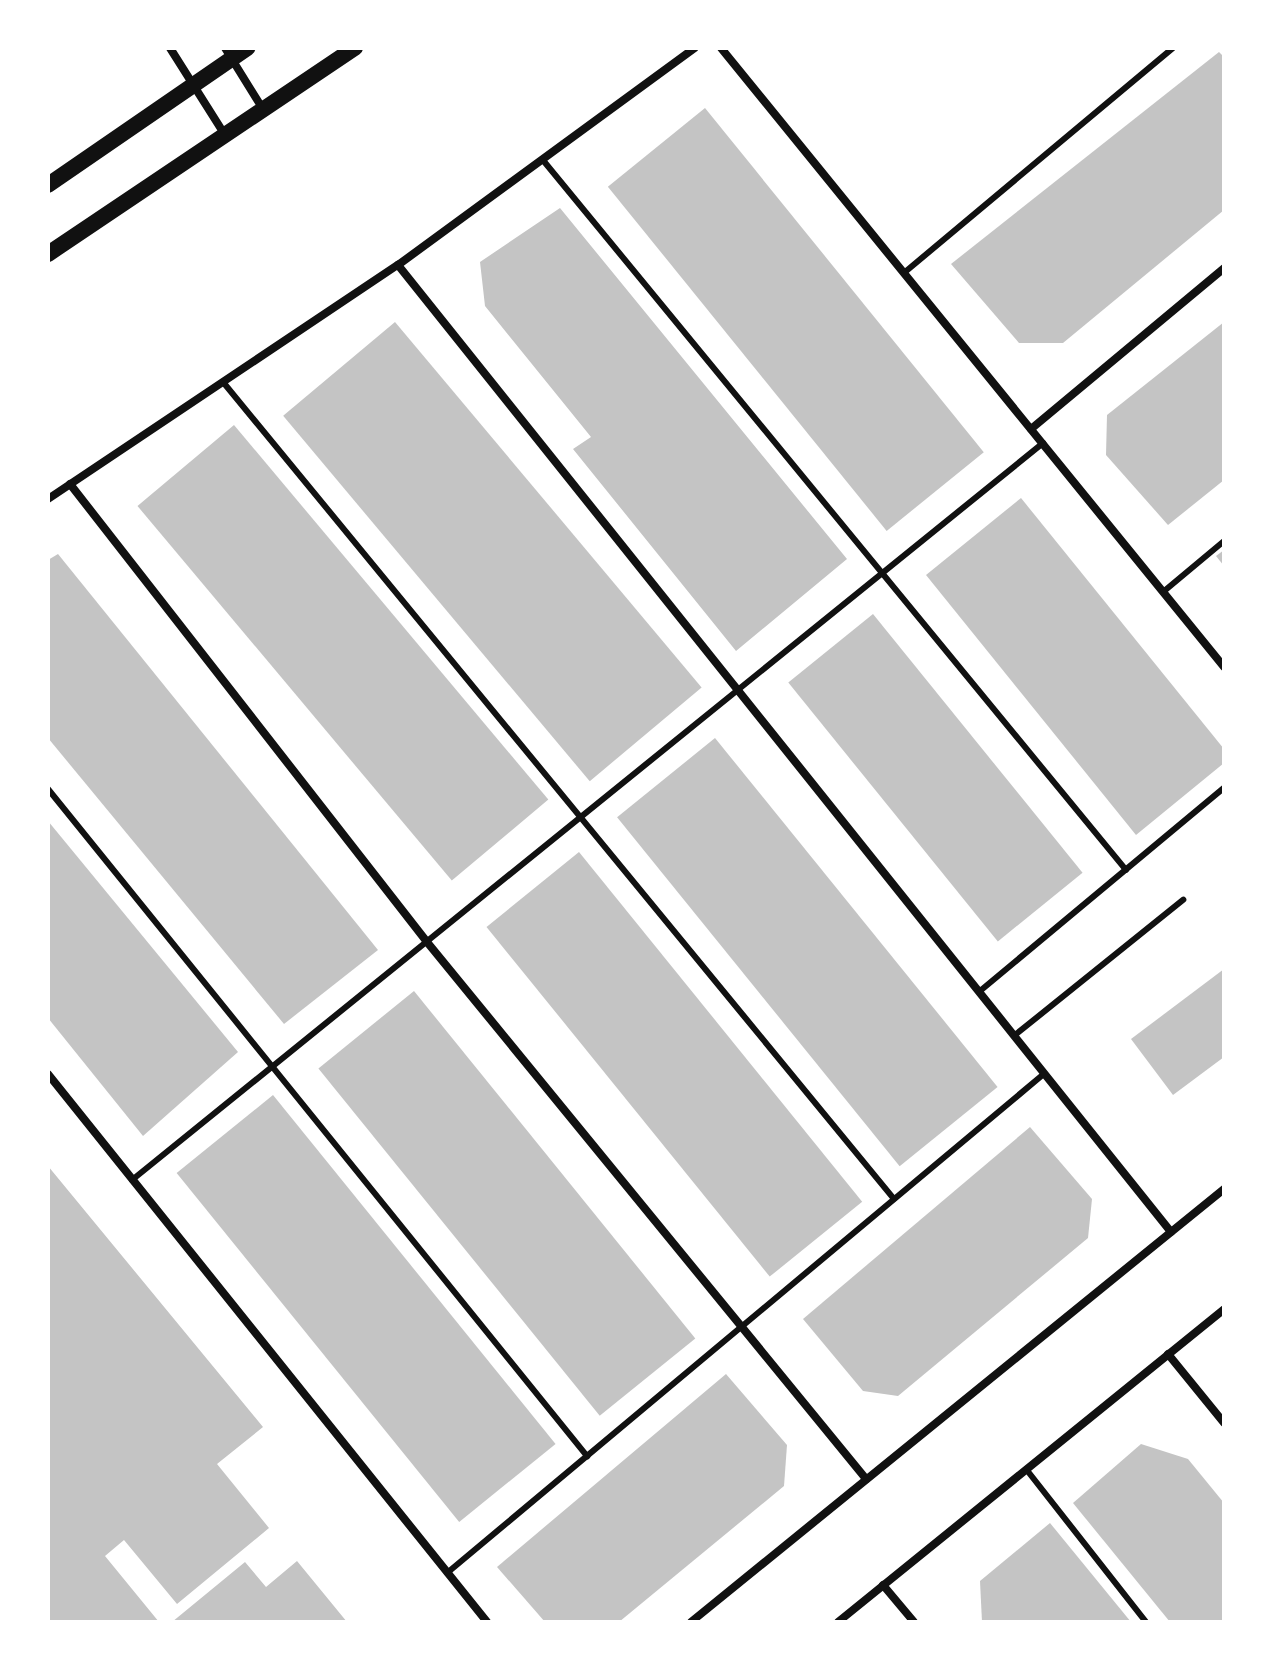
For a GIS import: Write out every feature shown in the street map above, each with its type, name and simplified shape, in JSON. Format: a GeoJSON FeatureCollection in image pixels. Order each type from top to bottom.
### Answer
{"type":"FeatureCollection","features":[{"type":"Feature","properties":{"kind":"main road"},"geometry":{"type":"LineString","coordinates":[[48,185],[194,84],[229,53],[247,48]]}},
{"type":"Feature","properties":{"kind":"main road"},"geometry":{"type":"LineString","coordinates":[[48,254],[355,48]]}},
{"type":"Feature","properties":{"kind":"street"},"geometry":{"type":"LineString","coordinates":[[170,48],[225,135]]}},
{"type":"Feature","properties":{"kind":"street"},"geometry":{"type":"LineString","coordinates":[[48,499],[398,265],[695,48]]}},
{"type":"Feature","properties":{"kind":"street"},"geometry":{"type":"LineString","coordinates":[[721,48],[1224,667]]}},
{"type":"Feature","properties":{"kind":"street"},"geometry":{"type":"LineString","coordinates":[[229,53],[264,111]]}},
{"type":"Feature","properties":{"kind":"street"},"geometry":{"type":"LineString","coordinates":[[398,265],[1171,1232]]}},
{"type":"Feature","properties":{"kind":"street"},"geometry":{"type":"LineString","coordinates":[[1031,429],[1224,268]]}},
{"type":"Feature","properties":{"kind":"street"},"geometry":{"type":"LineString","coordinates":[[70,484],[427,942],[866,1479]]}},
{"type":"Feature","properties":{"kind":"street"},"geometry":{"type":"LineString","coordinates":[[48,1074],[487,1622]]}},
{"type":"Feature","properties":{"kind":"street"},"geometry":{"type":"LineString","coordinates":[[691,1622],[1224,1189]]}},
{"type":"Feature","properties":{"kind":"street"},"geometry":{"type":"LineString","coordinates":[[838,1622],[1224,1309]]}},
{"type":"Feature","properties":{"kind":"street"},"geometry":{"type":"LineString","coordinates":[[1168,1354],[1224,1423]]}},
{"type":"Feature","properties":{"kind":"street"},"geometry":{"type":"LineString","coordinates":[[883,1585],[914,1622]]}},
{"type":"Feature","properties":{"kind":"lane"},"geometry":{"type":"LineString","coordinates":[[905,272],[1173,48]]}},
{"type":"Feature","properties":{"kind":"lane"},"geometry":{"type":"LineString","coordinates":[[542,159],[885,571],[1126,870]]}},
{"type":"Feature","properties":{"kind":"lane"},"geometry":{"type":"LineString","coordinates":[[223,382],[894,1199]]}},
{"type":"Feature","properties":{"kind":"lane"},"geometry":{"type":"LineString","coordinates":[[132,1180],[1043,443]]}},
{"type":"Feature","properties":{"kind":"lane"},"geometry":{"type":"LineString","coordinates":[[1163,592],[1224,541]]}},
{"type":"Feature","properties":{"kind":"lane"},"geometry":{"type":"LineString","coordinates":[[980,991],[1224,788]]}},
{"type":"Feature","properties":{"kind":"lane"},"geometry":{"type":"LineString","coordinates":[[48,789],[275,1065],[587,1456]]}},
{"type":"Feature","properties":{"kind":"lane"},"geometry":{"type":"LineString","coordinates":[[1015,1035],[1183,900]]}},
{"type":"Feature","properties":{"kind":"lane"},"geometry":{"type":"LineString","coordinates":[[447,1573],[1045,1073]]}},
{"type":"Feature","properties":{"kind":"lane"},"geometry":{"type":"LineString","coordinates":[[1026,1469],[1146,1622]]}},
{"type":"Feature","properties":{"kind":"building"},"geometry":{"type":"Polygon","coordinates":[[[1219,52],[1224,57],[1224,210],[1063,343],[1019,343],[951,264],[1219,52]]]}},
{"type":"Feature","properties":{"kind":"building"},"geometry":{"type":"Polygon","coordinates":[[[705,108],[984,452],[887,531],[608,187],[705,108]]]}},
{"type":"Feature","properties":{"kind":"building"},"geometry":{"type":"Polygon","coordinates":[[[560,208],[847,559],[736,651],[573,449],[591,437],[485,306],[480,262],[560,208]]]}},
{"type":"Feature","properties":{"kind":"building"},"geometry":{"type":"Polygon","coordinates":[[[395,322],[702,687],[590,781],[283,416],[395,322]]]}},
{"type":"Feature","properties":{"kind":"building"},"geometry":{"type":"Polygon","coordinates":[[[1224,322],[1224,480],[1168,525],[1106,455],[1107,415],[1224,322]]]}},
{"type":"Feature","properties":{"kind":"building"},"geometry":{"type":"Polygon","coordinates":[[[234,425],[548,800],[452,881],[137,506],[234,425]]]}},
{"type":"Feature","properties":{"kind":"building"},"geometry":{"type":"Polygon","coordinates":[[[1021,498],[1224,749],[1224,763],[1136,835],[926,575],[1021,498]]]}},
{"type":"Feature","properties":{"kind":"building"},"geometry":{"type":"Polygon","coordinates":[[[1224,550],[1224,566],[1216,556],[1224,550]]]}},
{"type":"Feature","properties":{"kind":"building"},"geometry":{"type":"Polygon","coordinates":[[[58,554],[378,950],[284,1024],[48,738],[48,560],[58,554]]]}},
{"type":"Feature","properties":{"kind":"building"},"geometry":{"type":"Polygon","coordinates":[[[873,614],[1083,873],[998,941],[788,683],[873,614]]]}},
{"type":"Feature","properties":{"kind":"building"},"geometry":{"type":"Polygon","coordinates":[[[715,738],[998,1087],[900,1166],[617,817],[715,738]]]}},
{"type":"Feature","properties":{"kind":"building"},"geometry":{"type":"Polygon","coordinates":[[[48,821],[238,1052],[143,1136],[48,1018],[48,821]]]}},
{"type":"Feature","properties":{"kind":"building"},"geometry":{"type":"Polygon","coordinates":[[[579,852],[862,1202],[770,1277],[487,927],[579,852]]]}},
{"type":"Feature","properties":{"kind":"building"},"geometry":{"type":"Polygon","coordinates":[[[1224,969],[1224,1057],[1173,1095],[1131,1039],[1224,969]]]}},
{"type":"Feature","properties":{"kind":"building"},"geometry":{"type":"Polygon","coordinates":[[[414,991],[695,1338],[600,1416],[318,1068],[414,991]]]}},
{"type":"Feature","properties":{"kind":"building"},"geometry":{"type":"Polygon","coordinates":[[[273,1095],[556,1444],[459,1522],[177,1173],[273,1095]]]}},
{"type":"Feature","properties":{"kind":"building"},"geometry":{"type":"Polygon","coordinates":[[[1030,1127],[1092,1199],[1088,1238],[898,1396],[863,1391],[803,1319],[1030,1127]]]}},
{"type":"Feature","properties":{"kind":"building"},"geometry":{"type":"Polygon","coordinates":[[[48,1166],[263,1427],[217,1464],[269,1528],[177,1604],[124,1540],[105,1556],[159,1622],[48,1622],[48,1166]]]}},
{"type":"Feature","properties":{"kind":"building"},"geometry":{"type":"Polygon","coordinates":[[[726,1374],[787,1445],[784,1486],[619,1622],[545,1622],[497,1567],[726,1374]]]}},
{"type":"Feature","properties":{"kind":"building"},"geometry":{"type":"Polygon","coordinates":[[[1141,1444],[1188,1459],[1224,1503],[1224,1622],[1170,1622],[1073,1503],[1141,1444]]]}},
{"type":"Feature","properties":{"kind":"building"},"geometry":{"type":"Polygon","coordinates":[[[1050,1523],[1131,1622],[982,1622],[980,1581],[1050,1523]]]}},
{"type":"Feature","properties":{"kind":"building"},"geometry":{"type":"Polygon","coordinates":[[[297,1561],[347,1622],[172,1622],[245,1562],[266,1587],[297,1561]]]}}]}
